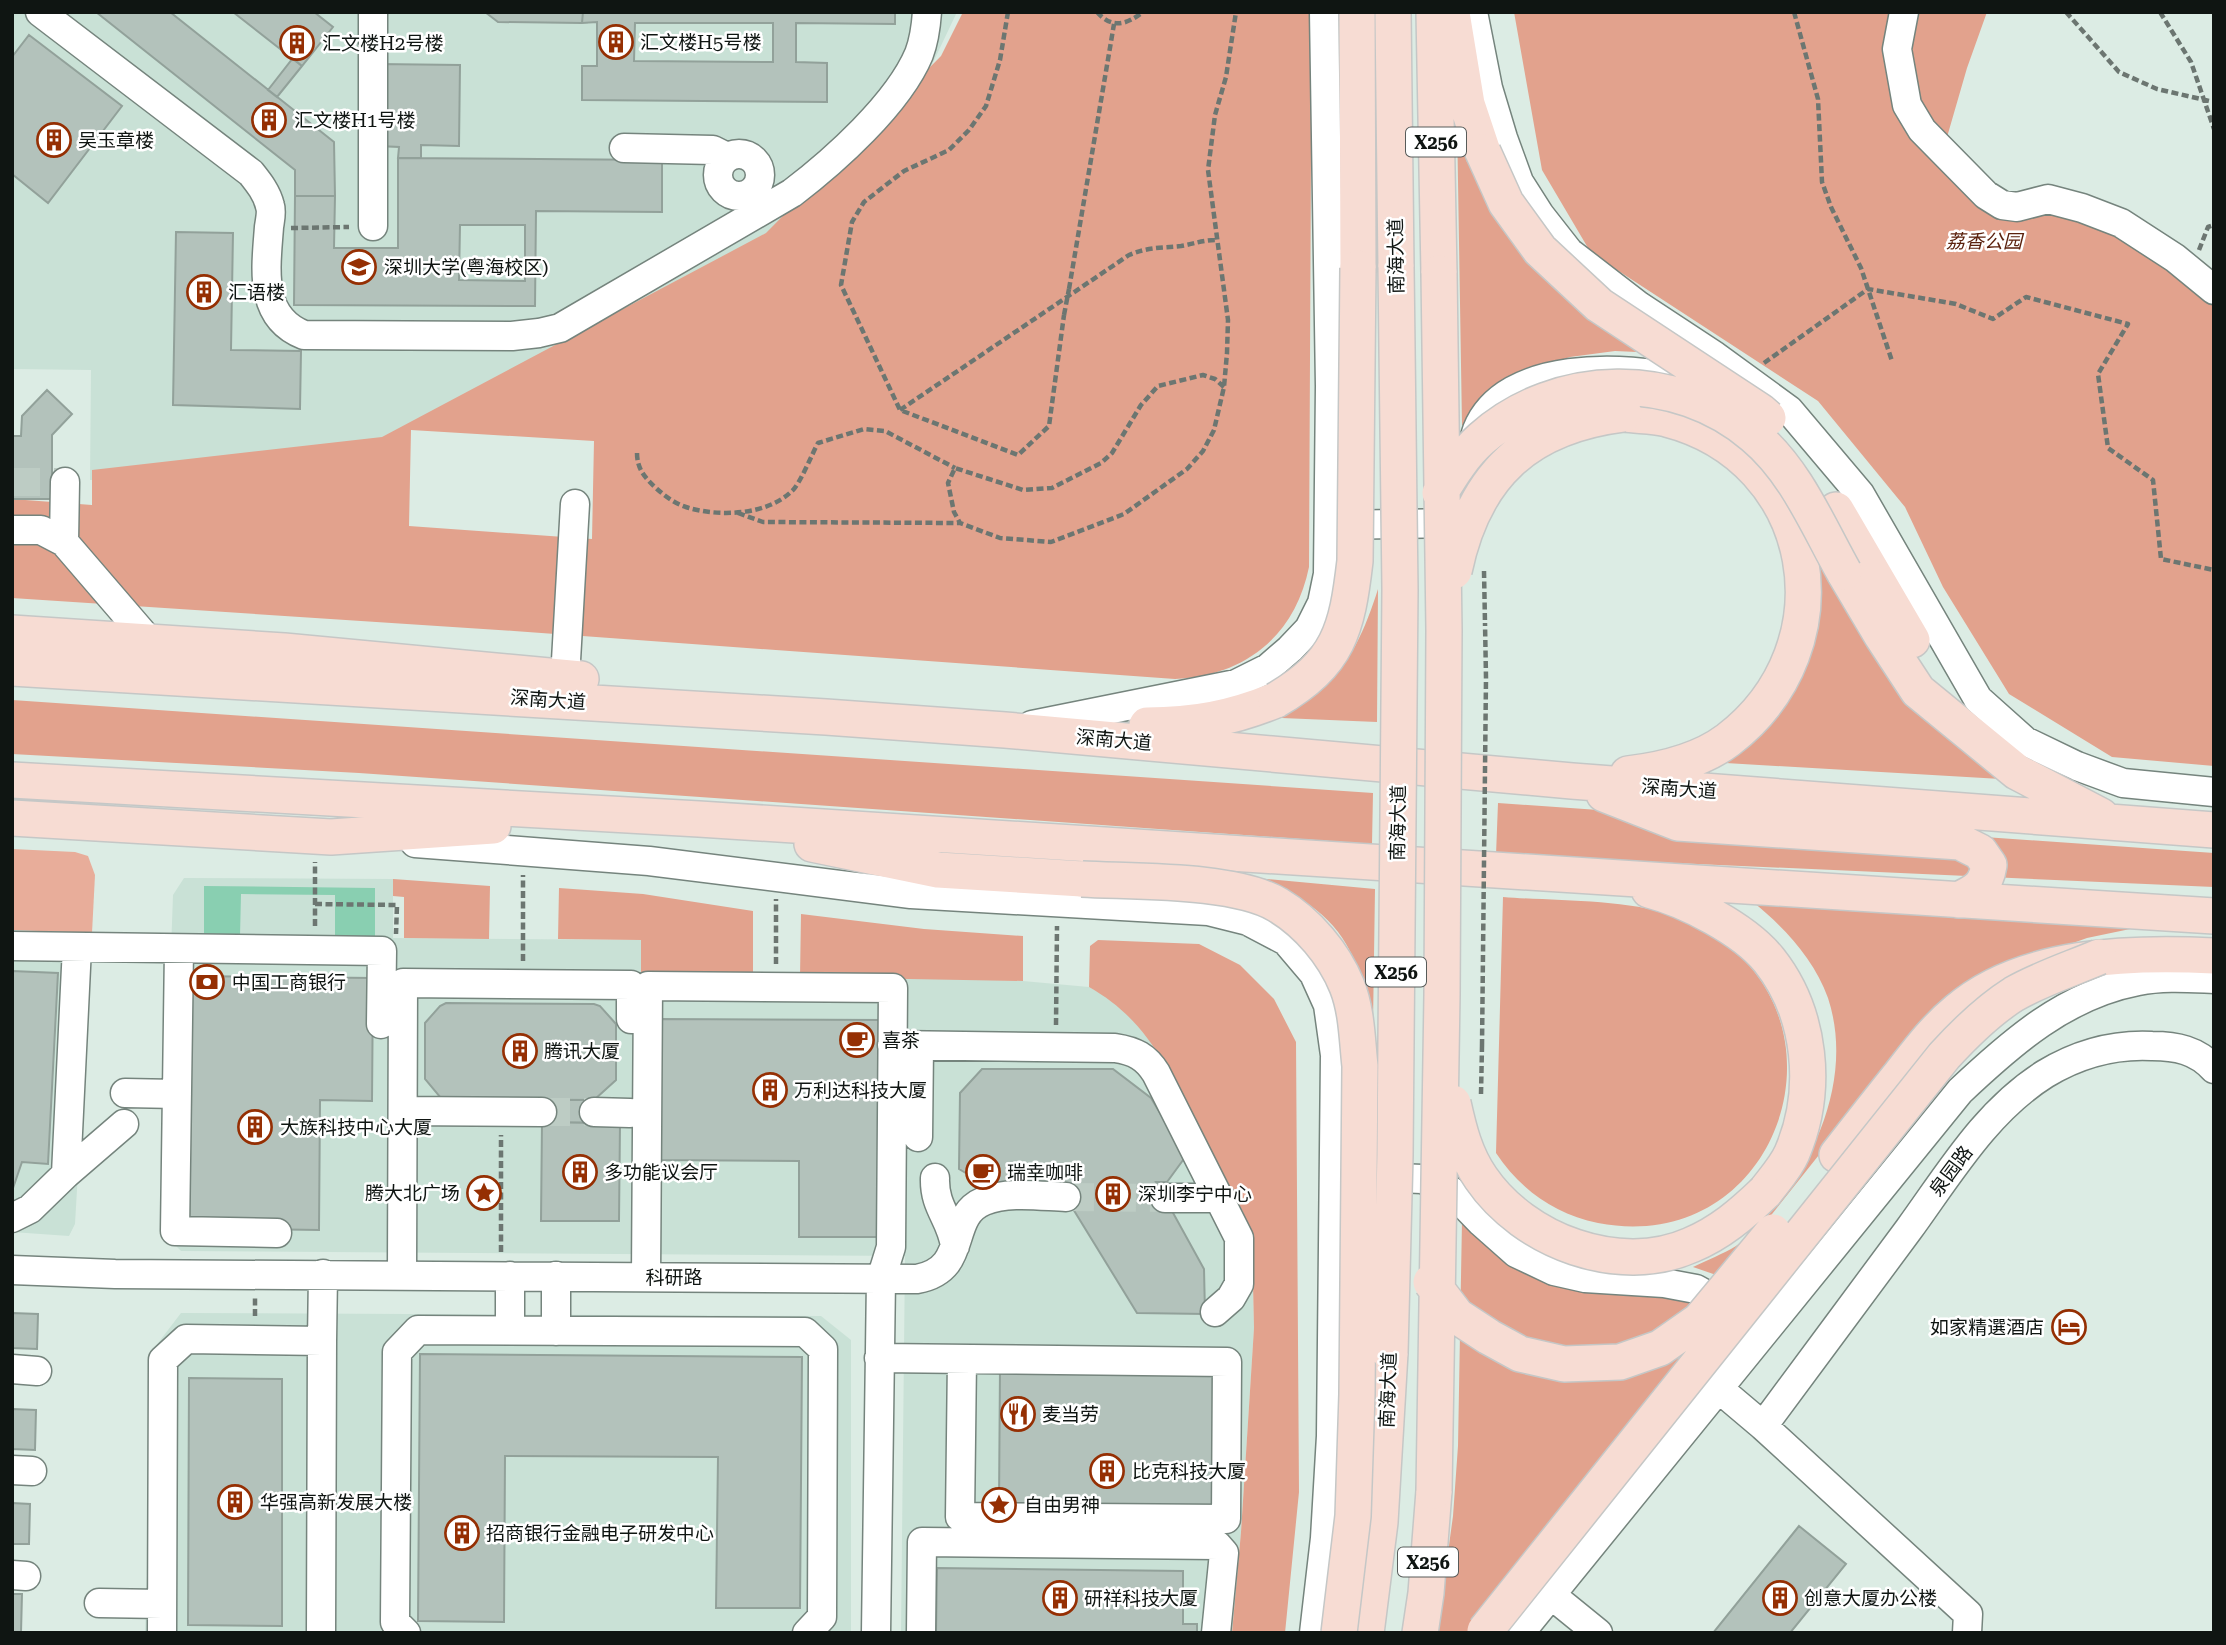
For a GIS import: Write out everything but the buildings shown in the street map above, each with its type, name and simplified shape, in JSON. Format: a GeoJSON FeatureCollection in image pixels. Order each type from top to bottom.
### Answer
{"type":"FeatureCollection","features":[{"type":"Feature","properties":{"kind":"main road"},"geometry":{"type":"LineString","coordinates":[[1005,730],[1215,721],[1247,712],[1298,687],[1317,670],[1333,650],[1344,627],[1350,604],[1355,561],[1357,12]]}},
{"type":"Feature","properties":{"kind":"main road","name":"南海大道"},"geometry":{"type":"LineString","coordinates":[[1366,1633],[1387,1438],[1395,1155],[1400,590],[1393,12]]}},
{"type":"Feature","properties":{"kind":"main road","name":"X256"},"geometry":{"type":"LineString","coordinates":[[1420,1633],[1434,1491],[1442,995],[1444,630],[1433,12]]}},
{"type":"Feature","properties":{"kind":"main road"},"geometry":{"type":"LineString","coordinates":[[1451,12],[1467,104],[1483,152],[1506,203],[1540,250],[1599,305],[1760,411],[1783,433],[1836,510],[1967,733]]}},
{"type":"Feature","properties":{"kind":"main road"},"geometry":{"type":"LineString","coordinates":[[1400,590],[1437,498],[1456,465],[1482,438],[1511,416],[1545,400],[1580,390],[1617,386],[1654,389],[1690,399],[1724,415],[1754,436],[1780,463],[1801,493],[1844,572],[1918,691],[2017,772],[2113,822]]}},
{"type":"Feature","properties":{"kind":"main road"},"geometry":{"type":"LineString","coordinates":[[1444,630],[1455,565],[1468,523],[1483,493],[1504,467],[1530,445],[1559,429],[1591,418],[1624,414],[1665,418],[1705,432],[1740,455],[1768,485],[1789,521],[1802,560],[1804,602],[1798,642],[1782,681],[1757,714],[1726,741],[1689,761],[1642,772],[1572,781]]}},
{"type":"Feature","properties":{"kind":"main road"},"geometry":{"type":"LineString","coordinates":[[12,634],[284,651],[643,685],[826,717]]}},
{"type":"Feature","properties":{"kind":"main road"},"geometry":{"type":"LineString","coordinates":[[12,661],[150,642]]}},
{"type":"Feature","properties":{"kind":"main road"},"geometry":{"type":"LineString","coordinates":[[284,651],[421,692]]}},
{"type":"Feature","properties":{"kind":"main road","name":"深南大道"},"geometry":{"type":"LineString","coordinates":[[12,668],[1005,730],[1572,781],[2214,830]]}},
{"type":"Feature","properties":{"kind":"main road"},"geometry":{"type":"LineString","coordinates":[[12,780],[636,815],[2214,916]]}},
{"type":"Feature","properties":{"kind":"main road"},"geometry":{"type":"LineString","coordinates":[[1572,781],[1678,823],[1960,842],[1980,852],[1989,865],[1987,880],[1978,891],[1958,900]]}},
{"type":"Feature","properties":{"kind":"main road"},"geometry":{"type":"LineString","coordinates":[[12,818],[323,849],[636,815]]}},
{"type":"Feature","properties":{"kind":"main road"},"geometry":{"type":"LineString","coordinates":[[699,819],[938,870],[1200,885],[1243,891],[1277,904],[1308,928],[1328,953],[1347,986],[1355,1018],[1360,1066],[1353,1516],[1339,1633]]}},
{"type":"Feature","properties":{"kind":"main road"},"geometry":{"type":"LineString","coordinates":[[1442,995],[1451,1096],[1463,1146],[1481,1178],[1505,1207],[1539,1231],[1575,1248],[1613,1256],[1650,1256],[1688,1247],[1716,1233],[1738,1217],[1765,1192],[1791,1155],[1805,1117],[1809,1071],[1804,1035],[1789,990],[1768,958],[1746,938],[1713,918],[1657,892],[1602,878]]}},
{"type":"Feature","properties":{"kind":"main road"},"geometry":{"type":"LineString","coordinates":[[1395,1155],[1412,1238],[1425,1274],[1457,1316],[1520,1354],[1564,1364],[1620,1362],[1660,1348],[1700,1320],[1933,1034],[1959,1009],[1992,987],[2042,968],[2099,957],[2168,954],[2214,956]]}},
{"type":"Feature","properties":{"kind":"main road"},"geometry":{"type":"LineString","coordinates":[[1484,1632],[1944,1056],[1977,1021],[2014,995],[2053,975],[2099,957]]}},
{"type":"Feature","properties":{"kind":"street"},"geometry":{"type":"LineString","coordinates":[[40,12],[251,173],[265,192],[271,208],[267,281],[270,301],[278,319],[291,330],[304,335],[512,335],[560,328],[754,203],[792,193],[822,171],[897,91],[919,54],[927,12]]}},
{"type":"Feature","properties":{"kind":"street"},"geometry":{"type":"LineString","coordinates":[[373,12],[373,226]]}},
{"type":"Feature","properties":{"kind":"street"},"geometry":{"type":"LineString","coordinates":[[1005,730],[1236,684],[1268,668],[1290,649],[1309,629],[1322,603],[1328,574],[1330,386],[1324,12]]}},
{"type":"Feature","properties":{"kind":"street"},"geometry":{"type":"LineString","coordinates":[[1473,12],[1488,88],[1503,138],[1520,182],[1540,215],[1569,252],[1639,306],[1715,356],[1789,410],[1860,494],[1978,699],[2025,741],[2077,766],[2123,783],[2214,792]]}},
{"type":"Feature","properties":{"kind":"street"},"geometry":{"type":"LineString","coordinates":[[1904,12],[1897,49],[1907,105],[1922,130],[1986,194],[2002,205],[2017,207],[2048,199],[2121,223],[2175,258],[2214,290]]}},
{"type":"Feature","properties":{"kind":"street"},"geometry":{"type":"LineString","coordinates":[[624,148],[713,150],[727,157],[740,153],[753,158],[758,164],[760,177],[755,189],[754,203]]}},
{"type":"Feature","properties":{"kind":"street"},"geometry":{"type":"LineString","coordinates":[[1328,525],[1455,523],[1468,498],[1476,432],[1486,412],[1503,396],[1531,383],[1571,372],[1613,369],[1660,373],[1686,380],[1715,356]]}},
{"type":"Feature","properties":{"kind":"street"},"geometry":{"type":"LineString","coordinates":[[64,542],[65,482]]}},
{"type":"Feature","properties":{"kind":"street"},"geometry":{"type":"LineString","coordinates":[[565,678],[575,505]]}},
{"type":"Feature","properties":{"kind":"street"},"geometry":{"type":"LineString","coordinates":[[12,530],[41,530],[64,542],[150,642]]}},
{"type":"Feature","properties":{"kind":"street"},"geometry":{"type":"LineString","coordinates":[[323,849],[649,861],[911,894],[1209,911],[1248,921],[1286,941],[1314,974],[1328,1005],[1335,1055],[1331,1436],[1325,1538],[1314,1633]]}},
{"type":"Feature","properties":{"kind":"street"},"geometry":{"type":"LineString","coordinates":[[12,946],[382,951],[381,1024]]}},
{"type":"Feature","properties":{"kind":"street"},"geometry":{"type":"LineString","coordinates":[[65,1174],[77,947]]}},
{"type":"Feature","properties":{"kind":"street"},"geometry":{"type":"LineString","coordinates":[[179,949],[176,1231],[277,1233]]}},
{"type":"Feature","properties":{"kind":"street"},"geometry":{"type":"LineString","coordinates":[[1520,1633],[1960,1091],[2007,1046],[2057,1012],[2097,992],[2138,981],[2180,977],[2214,979]]}},
{"type":"Feature","properties":{"kind":"street"},"geometry":{"type":"LineString","coordinates":[[402,1275],[403,984],[631,985],[630,1113],[638,1277]]}},
{"type":"Feature","properties":{"kind":"street"},"geometry":{"type":"LineString","coordinates":[[638,1277],[648,986],[893,988],[906,1045],[918,1137]]}},
{"type":"Feature","properties":{"kind":"street"},"geometry":{"type":"LineString","coordinates":[[906,1045],[1129,1050],[1149,1062],[1221,1198],[1239,1238],[1239,1284],[1231,1298],[1215,1312]]}},
{"type":"Feature","properties":{"kind":"street"},"geometry":{"type":"LineString","coordinates":[[876,1633],[881,1279],[891,1247],[906,1045]]}},
{"type":"Feature","properties":{"kind":"street","name":"泉园路"},"geometry":{"type":"LineString","coordinates":[[1763,1426],[1972,1143],[2012,1100],[2060,1066],[2114,1047],[2136,1045],[2177,1048],[2200,1056],[2214,1069]]}},
{"type":"Feature","properties":{"kind":"street"},"geometry":{"type":"LineString","coordinates":[[125,1093],[177,1094]]}},
{"type":"Feature","properties":{"kind":"street"},"geometry":{"type":"LineString","coordinates":[[403,1111],[542,1112]]}},
{"type":"Feature","properties":{"kind":"street"},"geometry":{"type":"LineString","coordinates":[[594,1112],[630,1113]]}},
{"type":"Feature","properties":{"kind":"street"},"geometry":{"type":"LineString","coordinates":[[12,1218],[30,1209],[65,1174],[124,1124]]}},
{"type":"Feature","properties":{"kind":"street"},"geometry":{"type":"LineString","coordinates":[[1335,1176],[1422,1179],[1450,1190],[1516,1253],[1554,1271],[1585,1278],[1664,1283],[1696,1289],[1767,1328]]}},
{"type":"Feature","properties":{"kind":"street"},"geometry":{"type":"LineString","coordinates":[[935,1178],[935,1197],[951,1228],[955,1246]]}},
{"type":"Feature","properties":{"kind":"street","name":"科研路"},"geometry":{"type":"LineString","coordinates":[[12,1270],[114,1275],[402,1275],[505,1268],[556,1276],[881,1279],[928,1277],[948,1262],[965,1218],[977,1205],[986,1200],[1010,1196],[1066,1197]]}},
{"type":"Feature","properties":{"kind":"street"},"geometry":{"type":"LineString","coordinates":[[1165,1198],[1221,1198]]}},
{"type":"Feature","properties":{"kind":"street"},"geometry":{"type":"LineString","coordinates":[[505,1268],[510,1330]]}},
{"type":"Feature","properties":{"kind":"street"},"geometry":{"type":"LineString","coordinates":[[321,1633],[323,1275]]}},
{"type":"Feature","properties":{"kind":"street"},"geometry":{"type":"LineString","coordinates":[[556,1276],[556,1331]]}},
{"type":"Feature","properties":{"kind":"street"},"geometry":{"type":"LineString","coordinates":[[406,1633],[395,1622],[397,1352],[418,1330],[805,1332],[823,1349],[822,1617],[807,1633]]}},
{"type":"Feature","properties":{"kind":"street"},"geometry":{"type":"LineString","coordinates":[[162,1633],[163,1360],[186,1339],[322,1341]]}},
{"type":"Feature","properties":{"kind":"street"},"geometry":{"type":"LineString","coordinates":[[879,1358],[1227,1362],[1226,1519],[960,1517],[962,1359]]}},
{"type":"Feature","properties":{"kind":"street"},"geometry":{"type":"LineString","coordinates":[[1718,1388],[1968,1614],[1967,1633]]}},
{"type":"Feature","properties":{"kind":"street"},"geometry":{"type":"LineString","coordinates":[[921,1633],[922,1542],[1217,1545],[1224,1553],[1216,1633]]}},
{"type":"Feature","properties":{"kind":"street"},"geometry":{"type":"LineString","coordinates":[[1550,1594],[1598,1633]]}},
{"type":"Feature","properties":{"kind":"street"},"geometry":{"type":"LineString","coordinates":[[99,1603],[162,1604]]}},
{"type":"Feature","properties":{"kind":"path"},"geometry":{"type":"LineString","coordinates":[[1008,12],[1000,60],[986,106],[969,130],[948,150],[904,171],[864,201],[852,222],[841,285],[900,410],[1018,455],[1049,426],[1064,315],[1114,24]]}},
{"type":"Feature","properties":{"kind":"path"},"geometry":{"type":"LineString","coordinates":[[1097,12],[1106,22],[1114,24],[1134,19],[1143,12]]}},
{"type":"Feature","properties":{"kind":"path"},"geometry":{"type":"LineString","coordinates":[[735,512],[763,522],[960,523],[1000,538],[1051,542],[1124,514],[1187,469],[1203,451],[1214,430],[1224,387],[1228,320],[1215,240],[1208,170],[1215,115],[1226,77],[1236,12]]}},
{"type":"Feature","properties":{"kind":"path"},"geometry":{"type":"LineString","coordinates":[[1794,12],[1818,99],[1822,182],[1831,207],[1861,268],[1892,361]]}},
{"type":"Feature","properties":{"kind":"path"},"geometry":{"type":"LineString","coordinates":[[2066,12],[2119,72],[2157,89],[2214,102]]}},
{"type":"Feature","properties":{"kind":"path"},"geometry":{"type":"LineString","coordinates":[[2160,12],[2190,62],[2214,129]]}},
{"type":"Feature","properties":{"kind":"path"},"geometry":{"type":"LineString","coordinates":[[269,228],[373,226]]}},
{"type":"Feature","properties":{"kind":"path"},"geometry":{"type":"LineString","coordinates":[[900,410],[1129,255],[1159,246],[1181,246],[1215,240]]}},
{"type":"Feature","properties":{"kind":"path"},"geometry":{"type":"LineString","coordinates":[[1746,378],[1868,289],[1956,304],[1993,319],[2026,297],[2128,324],[2098,374],[2108,448],[2153,480],[2161,559],[2214,570]]}},
{"type":"Feature","properties":{"kind":"path"},"geometry":{"type":"LineString","coordinates":[[637,453],[637,465],[648,481],[668,498],[688,508],[735,512],[749,512],[771,504],[793,490],[818,443],[864,429],[886,430],[955,468],[1023,490],[1052,488],[1101,463],[1112,453],[1140,405],[1158,386],[1203,375],[1215,379],[1224,387]]}},
{"type":"Feature","properties":{"kind":"path"},"geometry":{"type":"LineString","coordinates":[[955,468],[948,483],[954,512],[960,523]]}},
{"type":"Feature","properties":{"kind":"path"},"geometry":{"type":"LineString","coordinates":[[1480,1107],[1486,678],[1484,565]]}},
{"type":"Feature","properties":{"kind":"path"},"geometry":{"type":"LineString","coordinates":[[323,849],[315,885],[315,901],[322,904],[397,905]]}},
{"type":"Feature","properties":{"kind":"path"},"geometry":{"type":"LineString","coordinates":[[522,985],[523,874]]}},
{"type":"Feature","properties":{"kind":"path"},"geometry":{"type":"LineString","coordinates":[[776,898],[776,987]]}},
{"type":"Feature","properties":{"kind":"path"},"geometry":{"type":"LineString","coordinates":[[1056,1047],[1057,925]]}},
{"type":"Feature","properties":{"kind":"path"},"geometry":{"type":"LineString","coordinates":[[501,1112],[505,1268]]}},
{"type":"Feature","properties":{"kind":"shaded area","name":"深圳大学(粤海校区)"},"geometry":{"type":"Polygon","coordinates":[[[12,12],[957,12],[910,111],[836,196],[402,431],[266,481],[90,480],[91,370],[12,369],[12,12]]]}},
{"type":"Feature","properties":{"kind":"shaded area"},"geometry":{"type":"Polygon","coordinates":[[[12,849],[75,852],[88,856],[95,875],[92,933],[12,930],[12,849]]]}},
{"type":"Feature","properties":{"kind":"shaded area"},"geometry":{"type":"Polygon","coordinates":[[[184,878],[393,879],[393,938],[641,940],[641,975],[907,977],[1023,981],[1089,987],[1110,998],[1136,1021],[1159,1051],[1243,1212],[1252,1240],[1254,1328],[1232,1633],[901,1633],[905,1256],[181,1251],[161,1231],[173,895],[184,878]]]}},
{"type":"Feature","properties":{"kind":"shaded area"},"geometry":{"type":"Polygon","coordinates":[[[204,886],[375,888],[375,945],[335,944],[335,895],[241,894],[240,936],[204,936],[204,886]]]}},
{"type":"Feature","properties":{"kind":"shaded area"},"geometry":{"type":"Polygon","coordinates":[[[12,930],[92,933],[75,1224],[69,1236],[12,1232],[12,930]]]}},
{"type":"Feature","properties":{"kind":"shaded area","name":"招商银行金融电子研发中心"},"geometry":{"type":"Polygon","coordinates":[[[181,1313],[821,1316],[851,1340],[851,1633],[145,1633],[155,1347],[181,1313]]]}},
{"type":"Feature","properties":{"kind":"green space"},"geometry":{"type":"Polygon","coordinates":[[[963,12],[1317,12],[1311,153],[1309,567],[1302,592],[1279,632],[1263,648],[1244,660],[1224,670],[1175,679],[12,598],[12,499],[92,505],[92,470],[382,437],[766,233],[941,56],[963,12]],[[411,430],[409,526],[592,539],[594,441],[411,430]]]}},
{"type":"Feature","properties":{"kind":"green space","name":"荔香公园"},"geometry":{"type":"Polygon","coordinates":[[[1514,12],[1899,12],[1896,79],[1983,198],[2080,213],[2214,297],[2214,766],[2112,757],[2009,694],[1943,587],[1905,507],[1818,401],[1591,253],[1542,170],[1514,12]]]}},
{"type":"Feature","properties":{"kind":"green space"},"geometry":{"type":"Polygon","coordinates":[[[1911,12],[1987,12],[1945,144],[1913,102],[1907,23],[1911,12]]]}},
{"type":"Feature","properties":{"kind":"green space"},"geometry":{"type":"Polygon","coordinates":[[[1457,120],[1612,329],[1637,352],[1615,351],[1570,357],[1524,372],[1479,398],[1468,428],[1462,425],[1457,120]]]}},
{"type":"Feature","properties":{"kind":"green space"},"geometry":{"type":"Polygon","coordinates":[[[1810,526],[1907,691],[2018,780],[1709,762],[1819,595],[1819,567],[1810,526]]]}},
{"type":"Feature","properties":{"kind":"green space"},"geometry":{"type":"Polygon","coordinates":[[[1378,589],[1377,722],[1256,717],[1304,700],[1329,682],[1355,645],[1378,589]]]}},
{"type":"Feature","properties":{"kind":"green space"},"geometry":{"type":"Polygon","coordinates":[[[12,700],[1373,793],[1372,844],[359,773],[12,754],[12,700]]]}},
{"type":"Feature","properties":{"kind":"green space"},"geometry":{"type":"Polygon","coordinates":[[[1498,803],[2214,853],[2214,887],[1496,855],[1498,803]]]}},
{"type":"Feature","properties":{"kind":"green space"},"geometry":{"type":"Polygon","coordinates":[[[1256,878],[1375,889],[1373,1024],[1360,975],[1348,946],[1339,933],[1308,904],[1256,878]]]}},
{"type":"Feature","properties":{"kind":"green space"},"geometry":{"type":"Polygon","coordinates":[[[393,879],[490,886],[489,939],[404,938],[404,897],[393,896],[393,879]]]}},
{"type":"Feature","properties":{"kind":"green space"},"geometry":{"type":"Polygon","coordinates":[[[559,888],[643,894],[753,911],[753,976],[641,975],[641,940],[558,939],[559,888]]]}},
{"type":"Feature","properties":{"kind":"green space"},"geometry":{"type":"Polygon","coordinates":[[[1503,897],[1611,903],[1671,915],[1733,949],[1771,997],[1786,1052],[1782,1108],[1759,1160],[1720,1200],[1665,1223],[1598,1223],[1553,1206],[1527,1189],[1505,1166],[1496,1153],[1503,897]]]}},
{"type":"Feature","properties":{"kind":"green space"},"geometry":{"type":"Polygon","coordinates":[[[1753,902],[2154,924],[2087,938],[2031,958],[1911,1039],[1722,1277],[1693,1267],[1743,1241],[1781,1199],[1809,1154],[1820,1130],[1834,1078],[1834,1024],[1822,984],[1797,945],[1753,902]]]}},
{"type":"Feature","properties":{"kind":"green space"},"geometry":{"type":"Polygon","coordinates":[[[801,914],[924,929],[1023,936],[1023,981],[800,977],[801,914]]]}},
{"type":"Feature","properties":{"kind":"green space"},"geometry":{"type":"Polygon","coordinates":[[[1098,940],[1199,944],[1240,965],[1274,999],[1296,1042],[1299,1492],[1285,1633],[1232,1633],[1254,1328],[1252,1240],[1243,1212],[1162,1059],[1124,1013],[1089,987],[1090,946],[1098,940]]]}},
{"type":"Feature","properties":{"kind":"green space"},"geometry":{"type":"Polygon","coordinates":[[[1462,1221],[1629,1290],[1699,1304],[1684,1360],[1472,1633],[1437,1633],[1453,1516],[1458,1446],[1462,1221]]]}},
{"type":"Feature","properties":{"kind":"tunnel"},"geometry":{"type":"LineString","coordinates":[[12,482],[65,482]]}},
{"type":"Feature","properties":{"kind":"tunnel"},"geometry":{"type":"LineString","coordinates":[[542,1112],[594,1112]]}},
{"type":"Feature","properties":{"kind":"tunnel"},"geometry":{"type":"LineString","coordinates":[[1066,1197],[1165,1198]]}},
{"type":"Feature","properties":{"kind":"place","name":"汇文楼H5号楼"},"geometry":{"type":"Point","coordinates":[616,42]}},
{"type":"Feature","properties":{"kind":"place","name":"汇文楼H2号楼"},"geometry":{"type":"Point","coordinates":[297,43]}},
{"type":"Feature","properties":{"kind":"place","name":"汇文楼H1号楼"},"geometry":{"type":"Point","coordinates":[269,120]}},
{"type":"Feature","properties":{"kind":"place","name":"吴玉章楼"},"geometry":{"type":"Point","coordinates":[54,140]}},
{"type":"Feature","properties":{"kind":"place","name":"深圳大学(粤海校区)"},"geometry":{"type":"Point","coordinates":[359,267]}},
{"type":"Feature","properties":{"kind":"place","name":"汇语楼"},"geometry":{"type":"Point","coordinates":[204,292]}},
{"type":"Feature","properties":{"kind":"place","name":"中国工商银行"},"geometry":{"type":"Point","coordinates":[207,982]}},
{"type":"Feature","properties":{"kind":"place","name":"喜茶"},"geometry":{"type":"Point","coordinates":[857,1040]}},
{"type":"Feature","properties":{"kind":"place","name":"腾讯大厦"},"geometry":{"type":"Point","coordinates":[520,1051]}},
{"type":"Feature","properties":{"kind":"place","name":"万利达科技大厦"},"geometry":{"type":"Point","coordinates":[770,1090]}},
{"type":"Feature","properties":{"kind":"place","name":"大族科技中心大厦"},"geometry":{"type":"Point","coordinates":[255,1127]}},
{"type":"Feature","properties":{"kind":"place","name":"多功能议会厅"},"geometry":{"type":"Point","coordinates":[580,1172]}},
{"type":"Feature","properties":{"kind":"place","name":"瑞幸咖啡"},"geometry":{"type":"Point","coordinates":[983,1172]}},
{"type":"Feature","properties":{"kind":"place","name":"腾大北广场"},"geometry":{"type":"Point","coordinates":[484,1193]}},
{"type":"Feature","properties":{"kind":"place","name":"深圳李宁中心"},"geometry":{"type":"Point","coordinates":[1113,1194]}},
{"type":"Feature","properties":{"kind":"place","name":"如家精選酒店"},"geometry":{"type":"Point","coordinates":[2069,1327]}},
{"type":"Feature","properties":{"kind":"place","name":"麦当劳"},"geometry":{"type":"Point","coordinates":[1018,1414]}},
{"type":"Feature","properties":{"kind":"place","name":"比克科技大厦"},"geometry":{"type":"Point","coordinates":[1107,1471]}},
{"type":"Feature","properties":{"kind":"place","name":"华强高新发展大楼"},"geometry":{"type":"Point","coordinates":[235,1502]}},
{"type":"Feature","properties":{"kind":"place","name":"自由男神"},"geometry":{"type":"Point","coordinates":[999,1505]}},
{"type":"Feature","properties":{"kind":"place","name":"招商银行金融电子研发中心"},"geometry":{"type":"Point","coordinates":[462,1533]}},
{"type":"Feature","properties":{"kind":"place","name":"研祥科技大厦"},"geometry":{"type":"Point","coordinates":[1060,1598]}},
{"type":"Feature","properties":{"kind":"place","name":"创意大厦办公楼"},"geometry":{"type":"Point","coordinates":[1780,1598]}}]}
